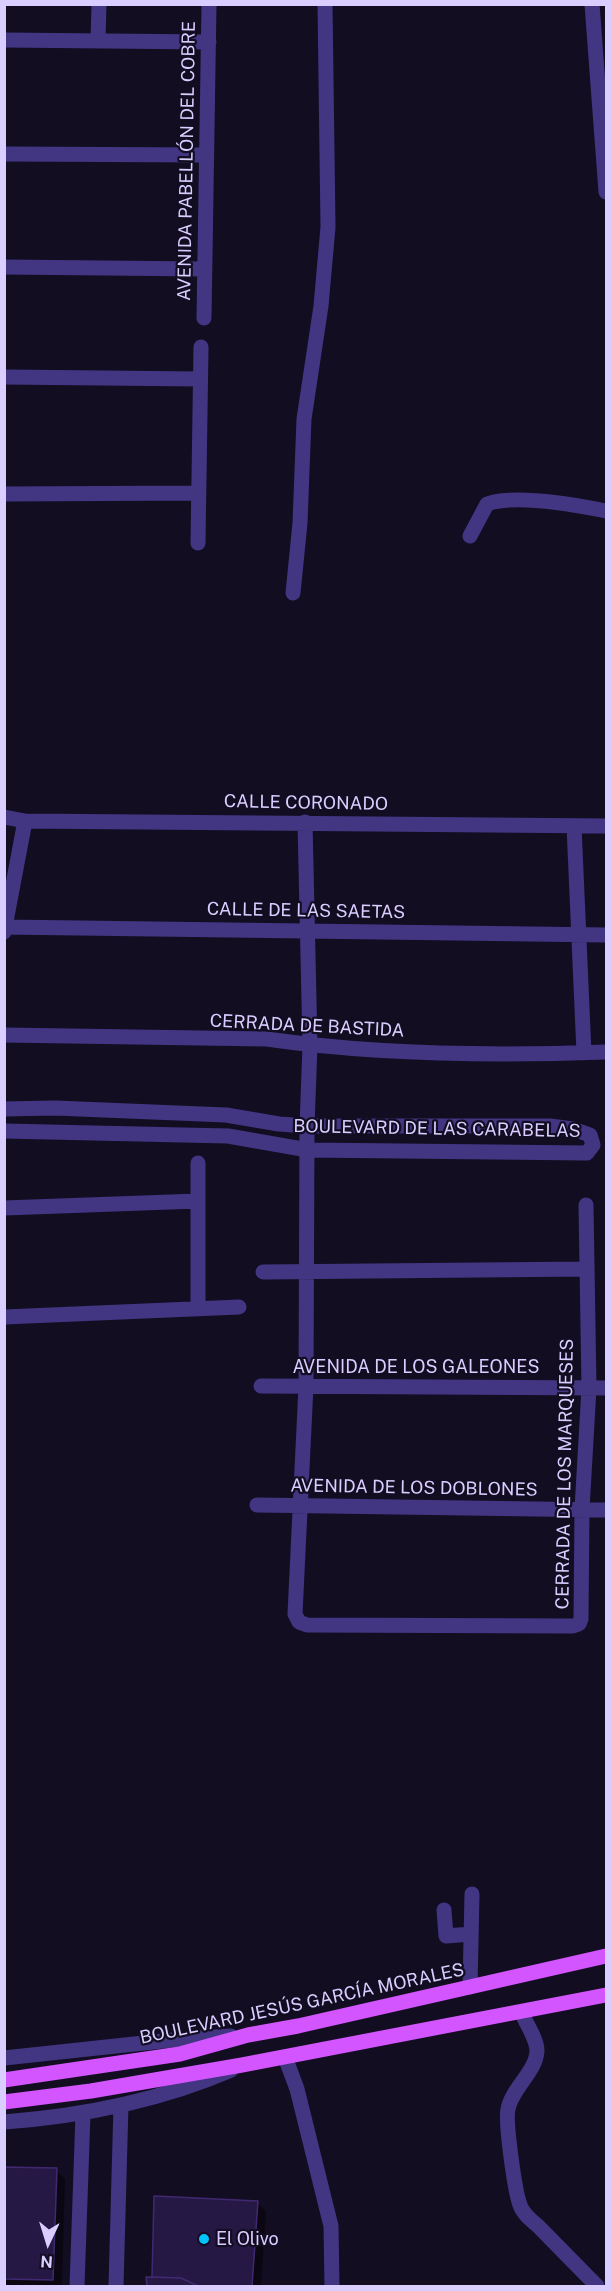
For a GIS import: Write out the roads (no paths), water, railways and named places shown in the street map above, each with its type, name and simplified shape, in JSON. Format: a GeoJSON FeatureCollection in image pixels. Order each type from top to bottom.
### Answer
{"type":"FeatureCollection","features":[{"type":"Feature","properties":{"kind":"main road","name":"BOULEVARD JESÚS GARCÍA MORALES"},"geometry":{"type":"LineString","coordinates":[[4,2080],[180,2054],[248,2035],[606,1956]]}},
{"type":"Feature","properties":{"kind":"main road"},"geometry":{"type":"LineString","coordinates":[[4,2102],[242,2065],[606,1995]]}},
{"type":"Feature","properties":{"kind":"street"},"geometry":{"type":"LineString","coordinates":[[98,41],[99,4]]}},
{"type":"Feature","properties":{"kind":"street","name":"AVENIDA PABELLÓN DEL COBRE"},"geometry":{"type":"LineString","coordinates":[[204,318],[209,4]]}},
{"type":"Feature","properties":{"kind":"street"},"geometry":{"type":"LineString","coordinates":[[293,593],[300,523],[304,419],[321,306],[328,227],[325,4]]}},
{"type":"Feature","properties":{"kind":"street"},"geometry":{"type":"LineString","coordinates":[[592,4],[606,192]]}},
{"type":"Feature","properties":{"kind":"street"},"geometry":{"type":"LineString","coordinates":[[4,40],[209,42]]}},
{"type":"Feature","properties":{"kind":"street"},"geometry":{"type":"LineString","coordinates":[[4,154],[206,155]]}},
{"type":"Feature","properties":{"kind":"street"},"geometry":{"type":"LineString","coordinates":[[4,267],[204,269]]}},
{"type":"Feature","properties":{"kind":"street"},"geometry":{"type":"LineString","coordinates":[[198,543],[201,347]]}},
{"type":"Feature","properties":{"kind":"street"},"geometry":{"type":"LineString","coordinates":[[4,377],[200,379]]}},
{"type":"Feature","properties":{"kind":"street"},"geometry":{"type":"LineString","coordinates":[[4,494],[198,493]]}},
{"type":"Feature","properties":{"kind":"street"},"geometry":{"type":"LineString","coordinates":[[470,536],[487,504],[499,500],[549,503],[606,511]]}},
{"type":"Feature","properties":{"kind":"street","name":"CALLE CORONADO"},"geometry":{"type":"LineString","coordinates":[[4,817],[25,821],[606,826]]}},
{"type":"Feature","properties":{"kind":"street"},"geometry":{"type":"LineString","coordinates":[[5,929],[25,821]]}},
{"type":"Feature","properties":{"kind":"street","name":"CERRADA DE LOS MARQUESES"},"geometry":{"type":"LineString","coordinates":[[305,822],[310,1046],[307,1126],[306,1386],[295,1614],[299,1622],[307,1625],[573,1626],[579,1624],[581,1620],[582,1509],[589,1388],[586,1205]]}},
{"type":"Feature","properties":{"kind":"street"},"geometry":{"type":"LineString","coordinates":[[574,826],[584,1053]]}},
{"type":"Feature","properties":{"kind":"street","name":"CALLE DE LAS SAETAS"},"geometry":{"type":"LineString","coordinates":[[5,929],[606,935]]}},
{"type":"Feature","properties":{"kind":"street","name":"CERRADA DE BASTIDA"},"geometry":{"type":"LineString","coordinates":[[4,1035],[267,1039],[310,1046],[427,1052],[606,1052]]}},
{"type":"Feature","properties":{"kind":"street","name":"BOULEVARD DE LAS CARABELAS"},"geometry":{"type":"LineString","coordinates":[[4,1109],[55,1108],[226,1115],[307,1126],[550,1126],[573,1129],[590,1135],[593,1145],[587,1153],[308,1150],[228,1137],[4,1131]]}},
{"type":"Feature","properties":{"kind":"street"},"geometry":{"type":"LineString","coordinates":[[198,1163],[198,1307]]}},
{"type":"Feature","properties":{"kind":"street"},"geometry":{"type":"LineString","coordinates":[[4,1208],[198,1201]]}},
{"type":"Feature","properties":{"kind":"street"},"geometry":{"type":"LineString","coordinates":[[263,1272],[587,1269]]}},
{"type":"Feature","properties":{"kind":"street"},"geometry":{"type":"LineString","coordinates":[[4,1317],[239,1307]]}},
{"type":"Feature","properties":{"kind":"street","name":"AVENIDA DE LOS GALEONES"},"geometry":{"type":"LineString","coordinates":[[261,1386],[606,1388]]}},
{"type":"Feature","properties":{"kind":"street","name":"AVENIDA DE LOS DOBLONES"},"geometry":{"type":"LineString","coordinates":[[256,1505],[606,1510]]}},
{"type":"Feature","properties":{"kind":"street"},"geometry":{"type":"LineString","coordinates":[[470,1987],[472,1894]]}},
{"type":"Feature","properties":{"kind":"street"},"geometry":{"type":"LineString","coordinates":[[444,1910],[446,1936],[471,1934]]}},
{"type":"Feature","properties":{"kind":"street"},"geometry":{"type":"LineString","coordinates":[[521,2012],[537,2051],[533,2063],[508,2108],[507,2125],[520,2206],[528,2218],[597,2286]]}},
{"type":"Feature","properties":{"kind":"street"},"geometry":{"type":"LineString","coordinates":[[4,2058],[181,2039],[248,2035]]}},
{"type":"Feature","properties":{"kind":"street"},"geometry":{"type":"LineString","coordinates":[[285,2057],[297,2089],[331,2226],[332,2286]]}},
{"type":"Feature","properties":{"kind":"street"},"geometry":{"type":"LineString","coordinates":[[4,2122],[83,2114],[121,2105],[197,2085],[242,2065]]}},
{"type":"Feature","properties":{"kind":"street"},"geometry":{"type":"LineString","coordinates":[[116,2286],[121,2105]]}},
{"type":"Feature","properties":{"kind":"street"},"geometry":{"type":"LineString","coordinates":[[77,2286],[83,2114]]}},
{"type":"Feature","properties":{"kind":"place","name":"El Olivo"},"geometry":{"type":"Point","coordinates":[204,2239]}}]}
